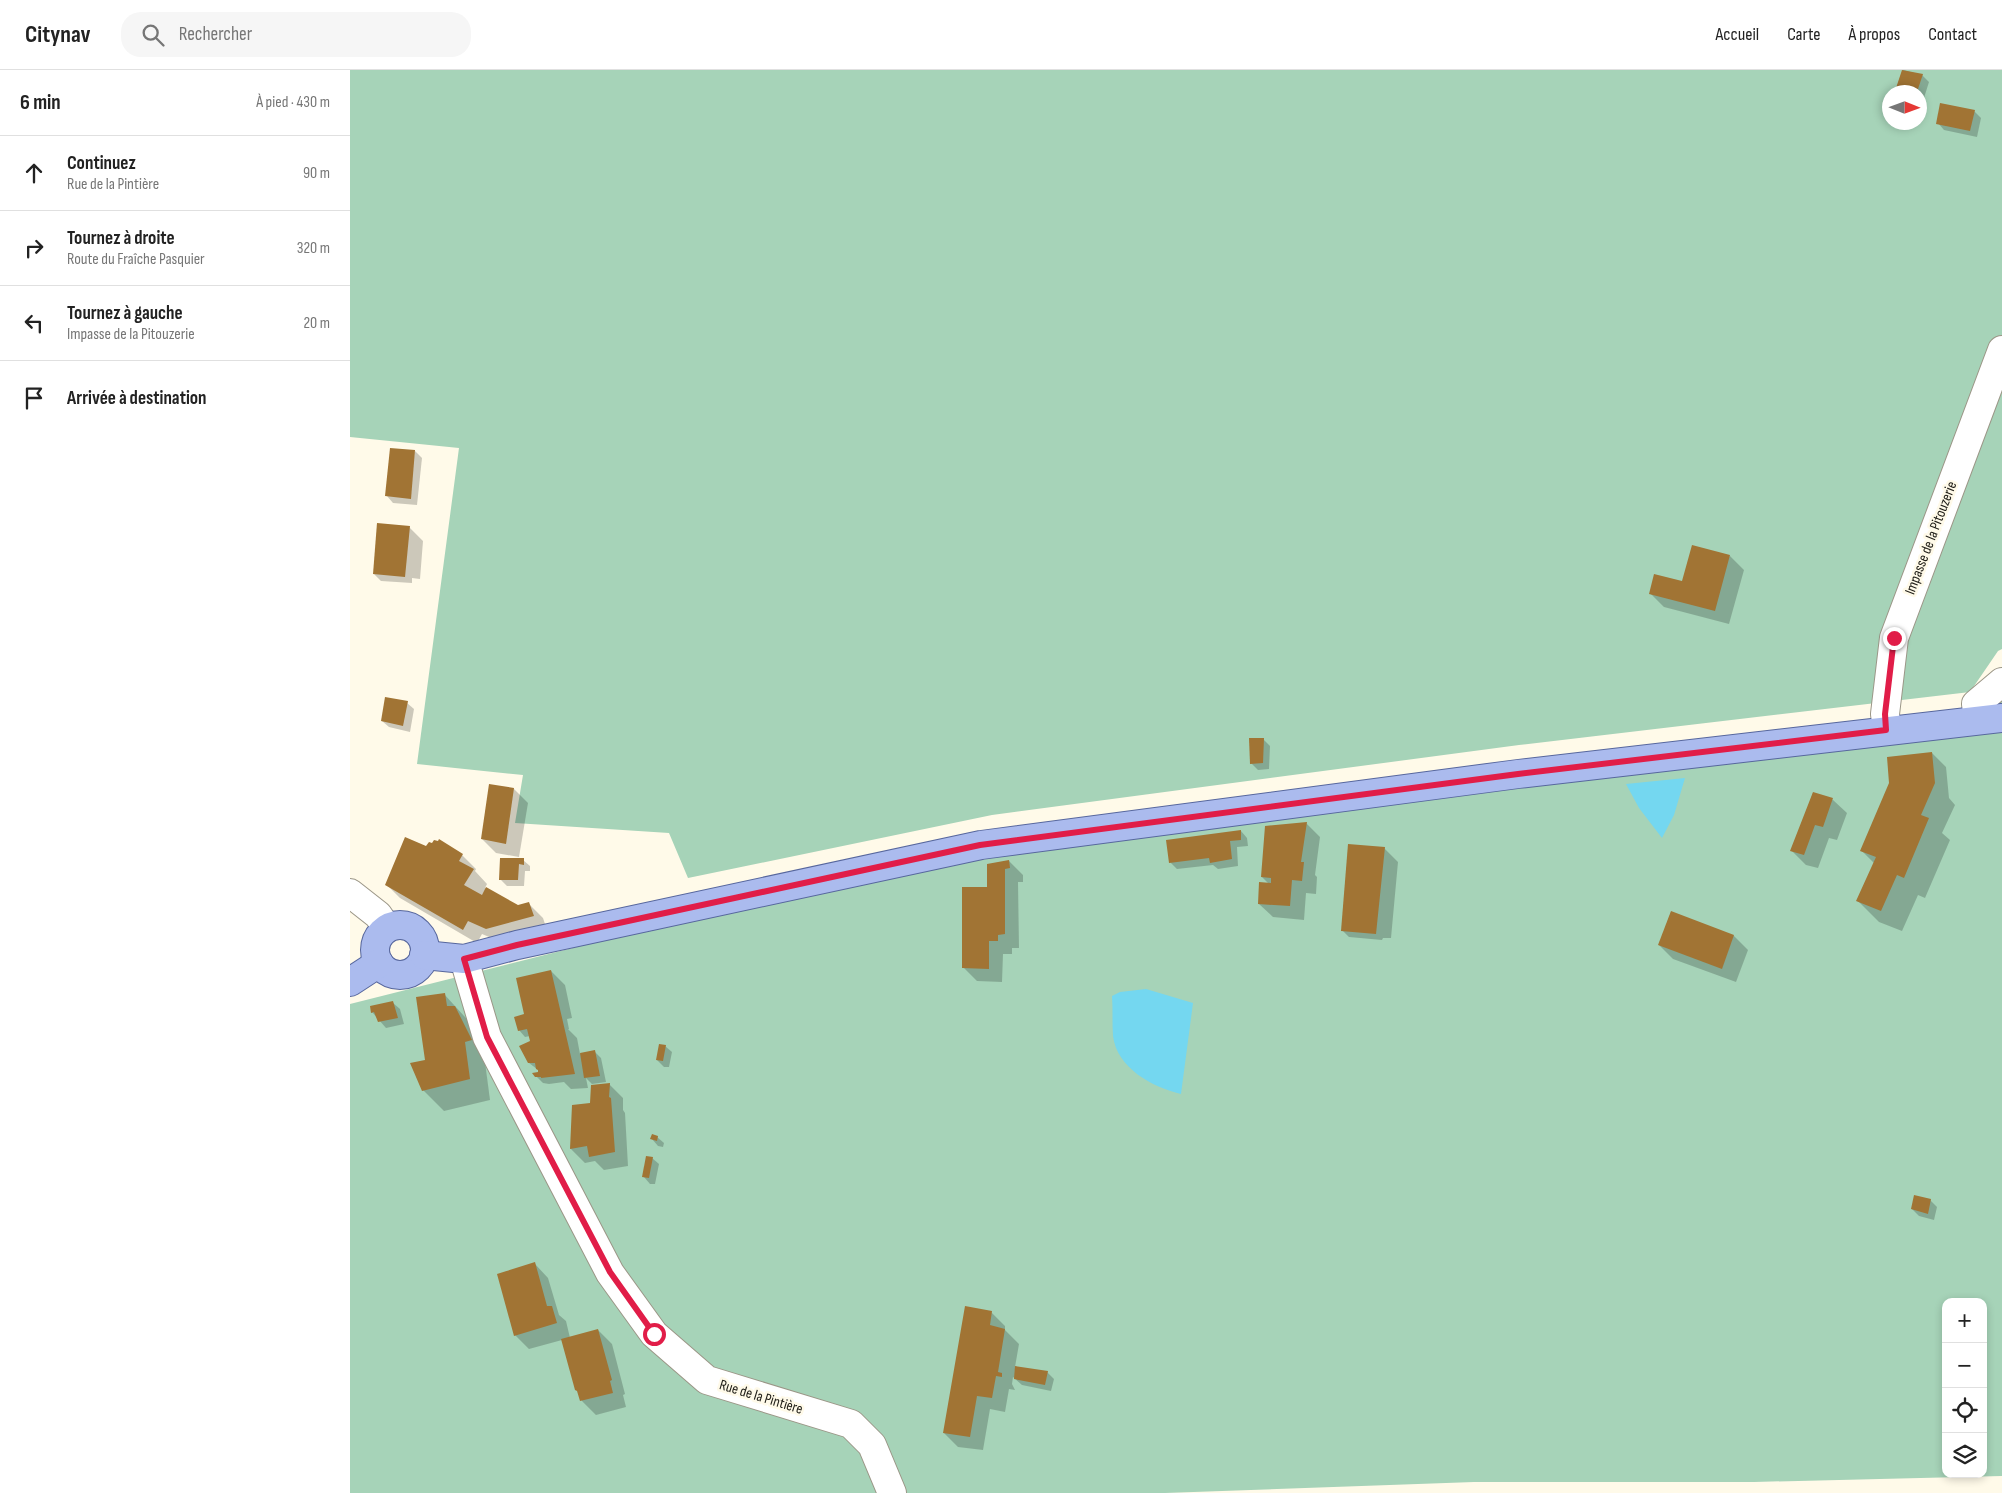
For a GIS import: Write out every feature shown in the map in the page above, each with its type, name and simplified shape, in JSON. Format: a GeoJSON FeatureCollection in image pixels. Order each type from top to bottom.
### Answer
{"type":"FeatureCollection","features":[{"type":"Feature","properties":{"kind":"main road"},"geometry":{"type":"LineString","coordinates":[[424,955],[464,959],[517,945],[980,845],[1527,773],[1990,719]]}},
{"type":"Feature","properties":{"kind":"main road"},"geometry":{"type":"LineString","coordinates":[[398,924],[409,926],[418,933],[424,943],[424,955],[419,965],[410,972],[399,975],[388,971],[379,964],[376,944],[380,935],[387,928],[398,924]]}},
{"type":"Feature","properties":{"kind":"main road"},"geometry":{"type":"LineString","coordinates":[[350,982],[379,964]]}},
{"type":"Feature","properties":{"kind":"street","name":"Impasse de la Pitouzerie"},"geometry":{"type":"LineString","coordinates":[[1886,730],[1885,714],[1894,638],[2002,350]]}},
{"type":"Feature","properties":{"kind":"street"},"geometry":{"type":"LineString","coordinates":[[1990,719],[1976,704],[2002,682]]}},
{"type":"Feature","properties":{"kind":"street"},"geometry":{"type":"LineString","coordinates":[[350,892],[378,915],[387,928]]}},
{"type":"Feature","properties":{"kind":"street","name":"Rue de la Pintière"},"geometry":{"type":"LineString","coordinates":[[464,959],[487,1037],[610,1272],[654,1334],[707,1380],[851,1424],[872,1445],[889,1485]]}},
{"type":"Feature","properties":{"kind":"green space"},"geometry":{"type":"Polygon","coordinates":[[[350,70],[2002,70],[2002,649],[1998,651],[1970,692],[1519,745],[992,815],[688,878],[669,833],[515,823],[523,775],[417,764],[459,448],[350,437],[350,70]]]}},
{"type":"Feature","properties":{"kind":"green space"},"geometry":{"type":"Polygon","coordinates":[[[2002,685],[2002,1476],[1987,1476],[1987,1298],[1942,1298],[1942,1477],[1754,1482],[1474,1482],[1165,1493],[350,1493],[350,1004],[981,845],[1978,720],[2002,685]]]}},
{"type":"Feature","properties":{"kind":"water"},"geometry":{"type":"Polygon","coordinates":[[[1685,778],[1674,815],[1662,838],[1639,808],[1626,784],[1685,778]]]}},
{"type":"Feature","properties":{"kind":"water"},"geometry":{"type":"Polygon","coordinates":[[[1146,989],[1193,1003],[1181,1094],[1148,1081],[1138,1074],[1121,1058],[1116,1047],[1113,1036],[1112,996],[1120,992],[1146,989]]]}},
{"type":"Feature","properties":{"kind":"building"},"geometry":{"type":"Polygon","coordinates":[[[1902,70],[1923,74],[1919,85],[1897,85],[1902,70]]]}},
{"type":"Feature","properties":{"kind":"building"},"geometry":{"type":"Polygon","coordinates":[[[1940,103],[1975,110],[1970,131],[1936,124],[1940,103]]]}},
{"type":"Feature","properties":{"kind":"building"},"geometry":{"type":"Polygon","coordinates":[[[390,448],[415,450],[411,499],[385,496],[390,448]]]}},
{"type":"Feature","properties":{"kind":"building"},"geometry":{"type":"Polygon","coordinates":[[[377,523],[410,526],[405,577],[373,574],[377,523]]]}},
{"type":"Feature","properties":{"kind":"building"},"geometry":{"type":"Polygon","coordinates":[[[1692,545],[1730,555],[1715,611],[1649,594],[1654,574],[1682,581],[1692,545]]]}},
{"type":"Feature","properties":{"kind":"building"},"geometry":{"type":"Polygon","coordinates":[[[385,697],[408,701],[403,726],[381,721],[385,697]]]}},
{"type":"Feature","properties":{"kind":"building"},"geometry":{"type":"Polygon","coordinates":[[[1249,738],[1264,738],[1263,763],[1250,764],[1249,738]]]}},
{"type":"Feature","properties":{"kind":"building"},"geometry":{"type":"Polygon","coordinates":[[[1932,752],[1935,783],[1921,815],[1929,818],[1904,878],[1897,875],[1881,911],[1856,901],[1876,857],[1860,851],[1889,783],[1887,757],[1932,752]]]}},
{"type":"Feature","properties":{"kind":"building"},"geometry":{"type":"Polygon","coordinates":[[[489,784],[514,788],[506,844],[481,839],[489,784]]]}},
{"type":"Feature","properties":{"kind":"building"},"geometry":{"type":"Polygon","coordinates":[[[1813,792],[1833,798],[1823,827],[1815,825],[1804,855],[1790,851],[1813,792]]]}},
{"type":"Feature","properties":{"kind":"building"},"geometry":{"type":"Polygon","coordinates":[[[1307,822],[1301,862],[1304,862],[1302,881],[1292,880],[1290,906],[1258,904],[1259,882],[1271,883],[1271,878],[1261,877],[1265,826],[1307,822]]]}},
{"type":"Feature","properties":{"kind":"building"},"geometry":{"type":"Polygon","coordinates":[[[1241,830],[1241,840],[1230,841],[1232,859],[1210,863],[1209,858],[1169,863],[1166,840],[1241,830]]]}},
{"type":"Feature","properties":{"kind":"building"},"geometry":{"type":"Polygon","coordinates":[[[405,837],[426,846],[429,842],[432,843],[434,840],[438,841],[439,839],[463,854],[459,861],[474,869],[464,885],[482,895],[486,887],[518,905],[529,902],[534,916],[486,929],[468,921],[463,930],[385,885],[405,837]]]}},
{"type":"Feature","properties":{"kind":"building"},"geometry":{"type":"Polygon","coordinates":[[[1348,844],[1385,847],[1376,934],[1341,931],[1348,844]]]}},
{"type":"Feature","properties":{"kind":"building"},"geometry":{"type":"Polygon","coordinates":[[[500,858],[524,858],[524,865],[519,864],[518,880],[499,880],[500,858]]]}},
{"type":"Feature","properties":{"kind":"building"},"geometry":{"type":"Polygon","coordinates":[[[1009,860],[1010,868],[1005,869],[1005,934],[998,935],[998,941],[989,941],[989,969],[962,968],[962,887],[987,887],[987,864],[1009,860]]]}},
{"type":"Feature","properties":{"kind":"building"},"geometry":{"type":"Polygon","coordinates":[[[1671,911],[1734,935],[1722,969],[1658,945],[1671,911]]]}},
{"type":"Feature","properties":{"kind":"building"},"geometry":{"type":"Polygon","coordinates":[[[551,970],[575,1074],[541,1078],[535,1077],[532,1073],[538,1072],[535,1063],[528,1063],[519,1046],[530,1041],[527,1029],[518,1031],[514,1017],[524,1014],[516,978],[551,970]]]}},
{"type":"Feature","properties":{"kind":"building"},"geometry":{"type":"Polygon","coordinates":[[[445,993],[447,1006],[455,1006],[472,1040],[465,1042],[470,1079],[422,1091],[410,1063],[425,1060],[416,997],[445,993]]]}},
{"type":"Feature","properties":{"kind":"building"},"geometry":{"type":"Polygon","coordinates":[[[393,1001],[398,1018],[378,1022],[374,1012],[371,1013],[370,1006],[393,1001]]]}},
{"type":"Feature","properties":{"kind":"building"},"geometry":{"type":"Polygon","coordinates":[[[659,1044],[666,1045],[663,1061],[656,1060],[659,1044]]]}},
{"type":"Feature","properties":{"kind":"building"},"geometry":{"type":"Polygon","coordinates":[[[595,1050],[600,1076],[584,1078],[580,1053],[595,1050]]]}},
{"type":"Feature","properties":{"kind":"building"},"geometry":{"type":"Polygon","coordinates":[[[610,1083],[609,1097],[611,1098],[615,1152],[589,1157],[587,1146],[570,1149],[572,1105],[590,1103],[591,1085],[610,1083]]]}},
{"type":"Feature","properties":{"kind":"building"},"geometry":{"type":"Polygon","coordinates":[[[652,1134],[658,1136],[657,1141],[650,1139],[652,1134]]]}},
{"type":"Feature","properties":{"kind":"building"},"geometry":{"type":"Polygon","coordinates":[[[646,1156],[653,1157],[649,1178],[642,1177],[646,1156]]]}},
{"type":"Feature","properties":{"kind":"building"},"geometry":{"type":"Polygon","coordinates":[[[1914,1195],[1931,1199],[1928,1214],[1911,1209],[1914,1195]]]}},
{"type":"Feature","properties":{"kind":"building"},"geometry":{"type":"Polygon","coordinates":[[[535,1262],[547,1306],[552,1306],[557,1323],[514,1336],[497,1274],[535,1262]]]}},
{"type":"Feature","properties":{"kind":"building"},"geometry":{"type":"Polygon","coordinates":[[[965,1306],[992,1311],[990,1325],[1005,1329],[998,1372],[1002,1373],[1002,1377],[996,1376],[992,1398],[977,1396],[970,1437],[943,1433],[965,1306]]]}},
{"type":"Feature","properties":{"kind":"building"},"geometry":{"type":"Polygon","coordinates":[[[598,1329],[612,1380],[610,1381],[613,1393],[580,1401],[575,1390],[561,1339],[598,1329]]]}},
{"type":"Feature","properties":{"kind":"building"},"geometry":{"type":"Polygon","coordinates":[[[1015,1366],[1048,1371],[1045,1385],[1014,1379],[1015,1366]]]}},
{"type":"Feature","properties":{"kind":"route"},"geometry":{"type":"LineString","coordinates":[[654,1334],[610,1272],[487,1037],[464,959],[517,945],[980,845],[1518,774],[1886,730],[1885,714],[1894,638]]}}]}
